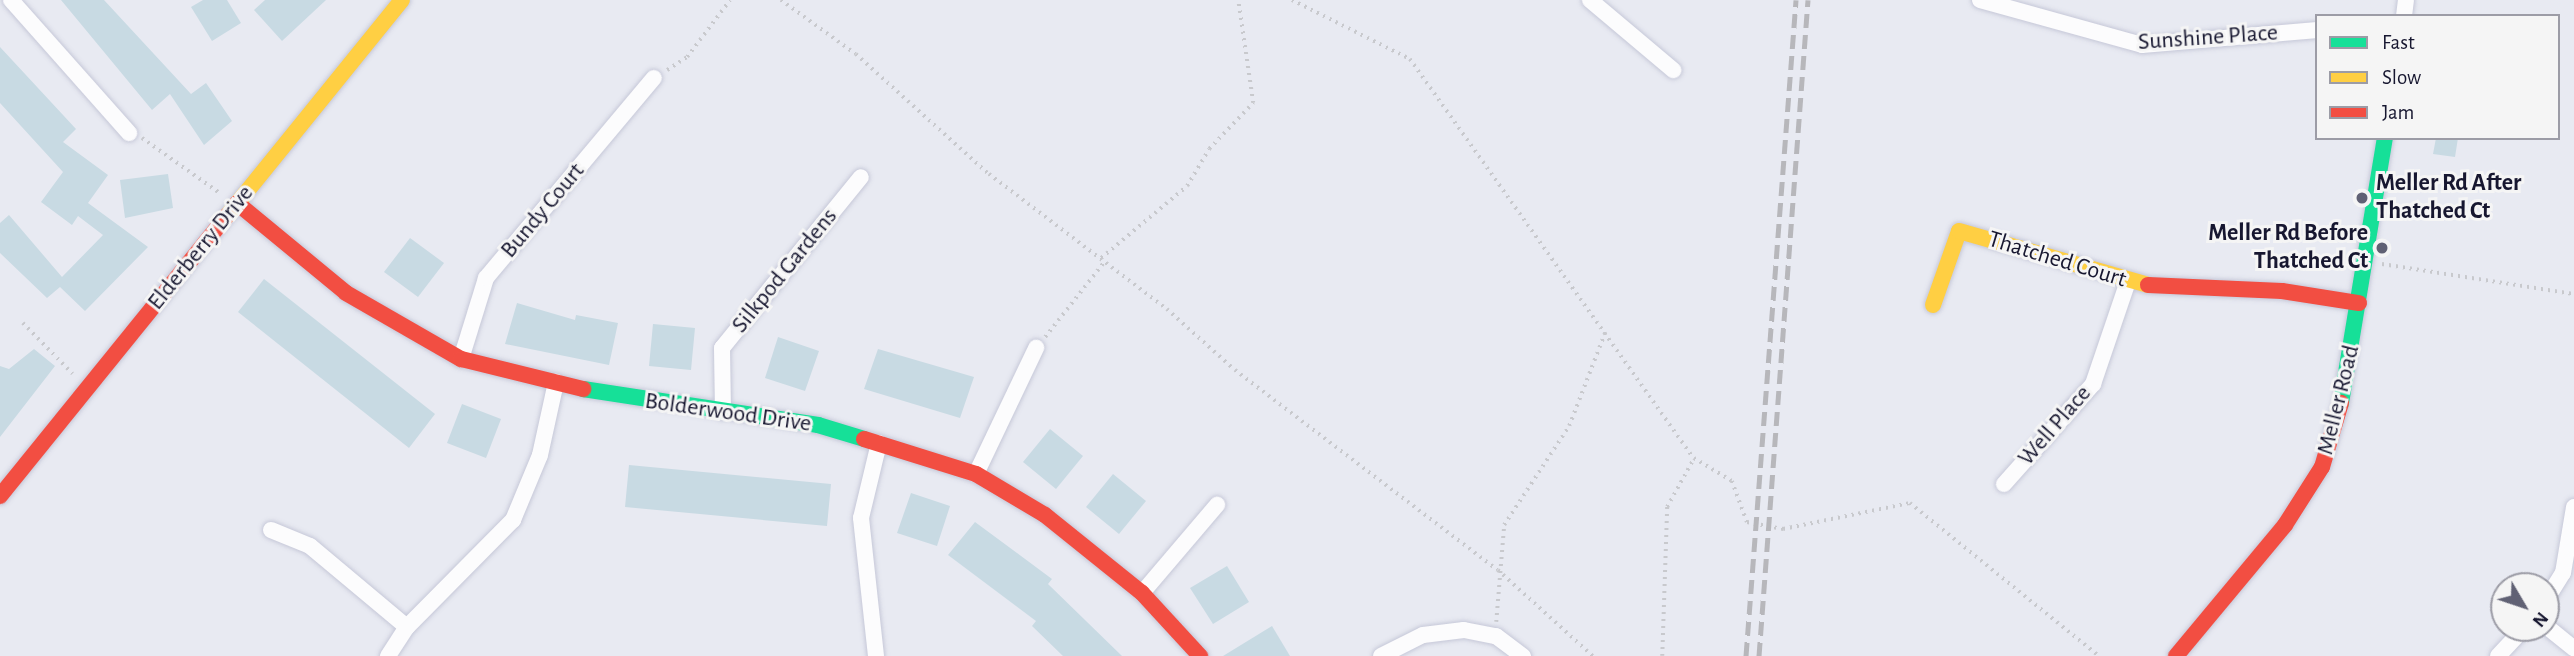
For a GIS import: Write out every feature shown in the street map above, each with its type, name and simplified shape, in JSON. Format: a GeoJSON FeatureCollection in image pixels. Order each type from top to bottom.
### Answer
{"type":"FeatureCollection","features":[{"type":"Feature","properties":{"kind":"street"},"geometry":{"type":"LineString","coordinates":[[11,0],[129,133]]}},
{"type":"Feature","properties":{"kind":"street","name":"Elderberry Drive"},"geometry":{"type":"LineString","coordinates":[[0,496],[230,199],[402,0]]}},
{"type":"Feature","properties":{"kind":"street"},"geometry":{"type":"LineString","coordinates":[[1590,0],[1673,70]]}},
{"type":"Feature","properties":{"kind":"street","name":"Sunshine Place"},"geometry":{"type":"LineString","coordinates":[[1980,0],[2142,45],[2315,30]]}},
{"type":"Feature","properties":{"kind":"street","name":"Bundy Court"},"geometry":{"type":"LineString","coordinates":[[461,359],[486,278],[654,78]]}},
{"type":"Feature","properties":{"kind":"street","name":"Meller Road"},"geometry":{"type":"LineString","coordinates":[[2176,656],[2285,525],[2322,467],[2337,426],[2360,303],[2385,140]]}},
{"type":"Feature","properties":{"kind":"street","name":"Silkpod Gardens"},"geometry":{"type":"LineString","coordinates":[[723,412],[722,348],[861,177]]}},
{"type":"Feature","properties":{"kind":"street","name":"Bolderwood Drive"},"geometry":{"type":"LineString","coordinates":[[230,199],[346,293],[461,359],[556,382],[723,412],[818,425],[976,474],[1045,516],[1142,593],[1200,656]]}},
{"type":"Feature","properties":{"kind":"street","name":"Thatched Court"},"geometry":{"type":"LineString","coordinates":[[1933,305],[1959,231],[2127,284],[2282,291],[2360,303]]}},
{"type":"Feature","properties":{"kind":"street","name":"Well Place"},"geometry":{"type":"LineString","coordinates":[[2004,484],[2093,384],[2127,284]]}},
{"type":"Feature","properties":{"kind":"street"},"geometry":{"type":"LineString","coordinates":[[976,474],[1036,348]]}},
{"type":"Feature","properties":{"kind":"street"},"geometry":{"type":"LineString","coordinates":[[388,656],[407,627],[513,520],[541,455],[556,382]]}},
{"type":"Feature","properties":{"kind":"street"},"geometry":{"type":"LineString","coordinates":[[876,656],[861,518],[879,443]]}},
{"type":"Feature","properties":{"kind":"street"},"geometry":{"type":"LineString","coordinates":[[1142,593],[1216,505]]}},
{"type":"Feature","properties":{"kind":"street"},"geometry":{"type":"LineString","coordinates":[[2560,578],[2574,507]]}},
{"type":"Feature","properties":{"kind":"street"},"geometry":{"type":"LineString","coordinates":[[271,530],[310,546],[407,627]]}},
{"type":"Feature","properties":{"kind":"street"},"geometry":{"type":"LineString","coordinates":[[1381,656],[1423,635],[1496,636],[1523,656]]}},
{"type":"Feature","properties":{"kind":"street"},"geometry":{"type":"LineString","coordinates":[[2560,638],[2574,649]]}},
{"type":"Feature","properties":{"kind":"street"},"geometry":{"type":"LineString","coordinates":[[2498,656],[2511,642]]}},
{"type":"Feature","properties":{"kind":"path"},"geometry":{"type":"LineString","coordinates":[[654,78],[687,57],[730,0]]}},
{"type":"Feature","properties":{"kind":"path"},"geometry":{"type":"LineString","coordinates":[[781,0],[1103,260],[1498,570],[1593,656]]}},
{"type":"Feature","properties":{"kind":"path"},"geometry":{"type":"LineString","coordinates":[[1036,348],[1103,260],[1187,186],[1209,149],[1253,103],[1238,0]]}},
{"type":"Feature","properties":{"kind":"path"},"geometry":{"type":"LineString","coordinates":[[1292,0],[1410,59],[1606,330],[1694,458],[1732,481],[1747,522],[1783,529],[1910,503],[2099,656]]}},
{"type":"Feature","properties":{"kind":"path"},"geometry":{"type":"LineString","coordinates":[[129,133],[230,199]]}},
{"type":"Feature","properties":{"kind":"path"},"geometry":{"type":"LineString","coordinates":[[2366,261],[2574,294]]}},
{"type":"Feature","properties":{"kind":"path"},"geometry":{"type":"LineString","coordinates":[[23,323],[73,374]]}},
{"type":"Feature","properties":{"kind":"path"},"geometry":{"type":"LineString","coordinates":[[1496,636],[1498,570],[1510,510],[1569,426],[1606,330]]}},
{"type":"Feature","properties":{"kind":"path"},"geometry":{"type":"LineString","coordinates":[[1662,656],[1667,508],[1694,458]]}},
{"type":"Feature","properties":{"kind":"building"},"geometry":{"type":"Polygon","coordinates":[[[61,0],[104,0],[191,94],[206,83],[232,121],[204,145],[170,94],[152,110],[61,0]]]}},
{"type":"Feature","properties":{"kind":"building"},"geometry":{"type":"Polygon","coordinates":[[[203,0],[227,0],[241,23],[212,41],[191,7],[203,0]]]}},
{"type":"Feature","properties":{"kind":"building"},"geometry":{"type":"Polygon","coordinates":[[[265,0],[326,0],[282,41],[254,10],[265,0]]]}},
{"type":"Feature","properties":{"kind":"building"},"geometry":{"type":"Polygon","coordinates":[[[0,47],[76,129],[63,142],[108,175],[88,203],[148,247],[85,311],[60,287],[47,298],[0,253],[0,223],[9,215],[62,277],[103,235],[78,216],[72,225],[41,202],[63,172],[0,103],[0,47]]]}},
{"type":"Feature","properties":{"kind":"building"},"geometry":{"type":"Polygon","coordinates":[[[2436,140],[2458,140],[2455,157],[2433,154],[2436,140]]]}},
{"type":"Feature","properties":{"kind":"building"},"geometry":{"type":"Polygon","coordinates":[[[168,174],[173,208],[125,218],[120,180],[168,174]]]}},
{"type":"Feature","properties":{"kind":"building"},"geometry":{"type":"Polygon","coordinates":[[[410,238],[444,263],[418,297],[384,272],[410,238]]]}},
{"type":"Feature","properties":{"kind":"building"},"geometry":{"type":"Polygon","coordinates":[[[264,279],[435,414],[409,448],[238,312],[264,279]]]}},
{"type":"Feature","properties":{"kind":"building"},"geometry":{"type":"Polygon","coordinates":[[[517,303],[575,320],[576,315],[618,323],[609,365],[505,344],[517,303]]]}},
{"type":"Feature","properties":{"kind":"building"},"geometry":{"type":"Polygon","coordinates":[[[653,324],[695,328],[691,370],[649,366],[653,324]]]}},
{"type":"Feature","properties":{"kind":"building"},"geometry":{"type":"Polygon","coordinates":[[[778,337],[819,351],[805,391],[765,378],[778,337]]]}},
{"type":"Feature","properties":{"kind":"building"},"geometry":{"type":"Polygon","coordinates":[[[34,349],[55,366],[0,437],[0,366],[9,369],[34,349]]]}},
{"type":"Feature","properties":{"kind":"building"},"geometry":{"type":"Polygon","coordinates":[[[878,349],[974,377],[960,418],[864,389],[878,349]]]}},
{"type":"Feature","properties":{"kind":"building"},"geometry":{"type":"Polygon","coordinates":[[[462,404],[501,419],[486,458],[447,443],[462,404]]]}},
{"type":"Feature","properties":{"kind":"building"},"geometry":{"type":"Polygon","coordinates":[[[1050,429],[1083,456],[1056,489],[1023,462],[1050,429]]]}},
{"type":"Feature","properties":{"kind":"building"},"geometry":{"type":"Polygon","coordinates":[[[629,465],[831,484],[827,526],[625,507],[629,465]]]}},
{"type":"Feature","properties":{"kind":"building"},"geometry":{"type":"Polygon","coordinates":[[[1113,474],[1146,501],[1119,534],[1086,507],[1113,474]]]}},
{"type":"Feature","properties":{"kind":"building"},"geometry":{"type":"Polygon","coordinates":[[[911,493],[950,506],[937,546],[897,533],[911,493]]]}},
{"type":"Feature","properties":{"kind":"building"},"geometry":{"type":"Polygon","coordinates":[[[975,522],[1052,579],[1048,584],[1122,656],[1063,656],[1032,626],[1036,621],[948,555],[975,522]]]}},
{"type":"Feature","properties":{"kind":"building"},"geometry":{"type":"Polygon","coordinates":[[[1227,566],[1249,602],[1213,624],[1190,588],[1227,566]]]}},
{"type":"Feature","properties":{"kind":"building"},"geometry":{"type":"Polygon","coordinates":[[[1272,626],[1290,656],[1223,656],[1272,626]]]}},
{"type":"Feature","properties":{"kind":"railway"},"geometry":{"type":"LineString","coordinates":[[1746,656],[1796,0]]}},
{"type":"Feature","properties":{"kind":"railway"},"geometry":{"type":"LineString","coordinates":[[1759,656],[1808,0]]}},
{"type":"Feature","properties":{"kind":"traffic: fast"},"geometry":{"type":"LineString","coordinates":[[2341,403],[2385,140]]}},
{"type":"Feature","properties":{"kind":"traffic: fast"},"geometry":{"type":"LineString","coordinates":[[583,389],[818,425],[864,439]]}},
{"type":"Feature","properties":{"kind":"traffic: slow"},"geometry":{"type":"LineString","coordinates":[[227,216],[402,0]]}},
{"type":"Feature","properties":{"kind":"traffic: slow"},"geometry":{"type":"LineString","coordinates":[[1933,305],[1959,231],[2148,285]]}},
{"type":"Feature","properties":{"kind":"traffic: jam"},"geometry":{"type":"LineString","coordinates":[[237,203],[346,293],[461,359],[583,389]]}},
{"type":"Feature","properties":{"kind":"traffic: jam"},"geometry":{"type":"LineString","coordinates":[[0,496],[227,216]]}},
{"type":"Feature","properties":{"kind":"traffic: jam"},"geometry":{"type":"LineString","coordinates":[[2148,285],[2282,291],[2359,303]]}},
{"type":"Feature","properties":{"kind":"traffic: jam"},"geometry":{"type":"LineString","coordinates":[[2176,656],[2285,525],[2322,467],[2341,403]]}},
{"type":"Feature","properties":{"kind":"traffic: jam"},"geometry":{"type":"LineString","coordinates":[[864,439],[976,474],[1045,515],[1142,593],[1200,656]]}},
{"type":"Feature","properties":{"kind":"place","name":"Meller Rd After Thatched Ct"},"geometry":{"type":"Point","coordinates":[2362,198]}},
{"type":"Feature","properties":{"kind":"place","name":"Meller Rd Before Thatched Ct"},"geometry":{"type":"Point","coordinates":[2382,248]}}]}
